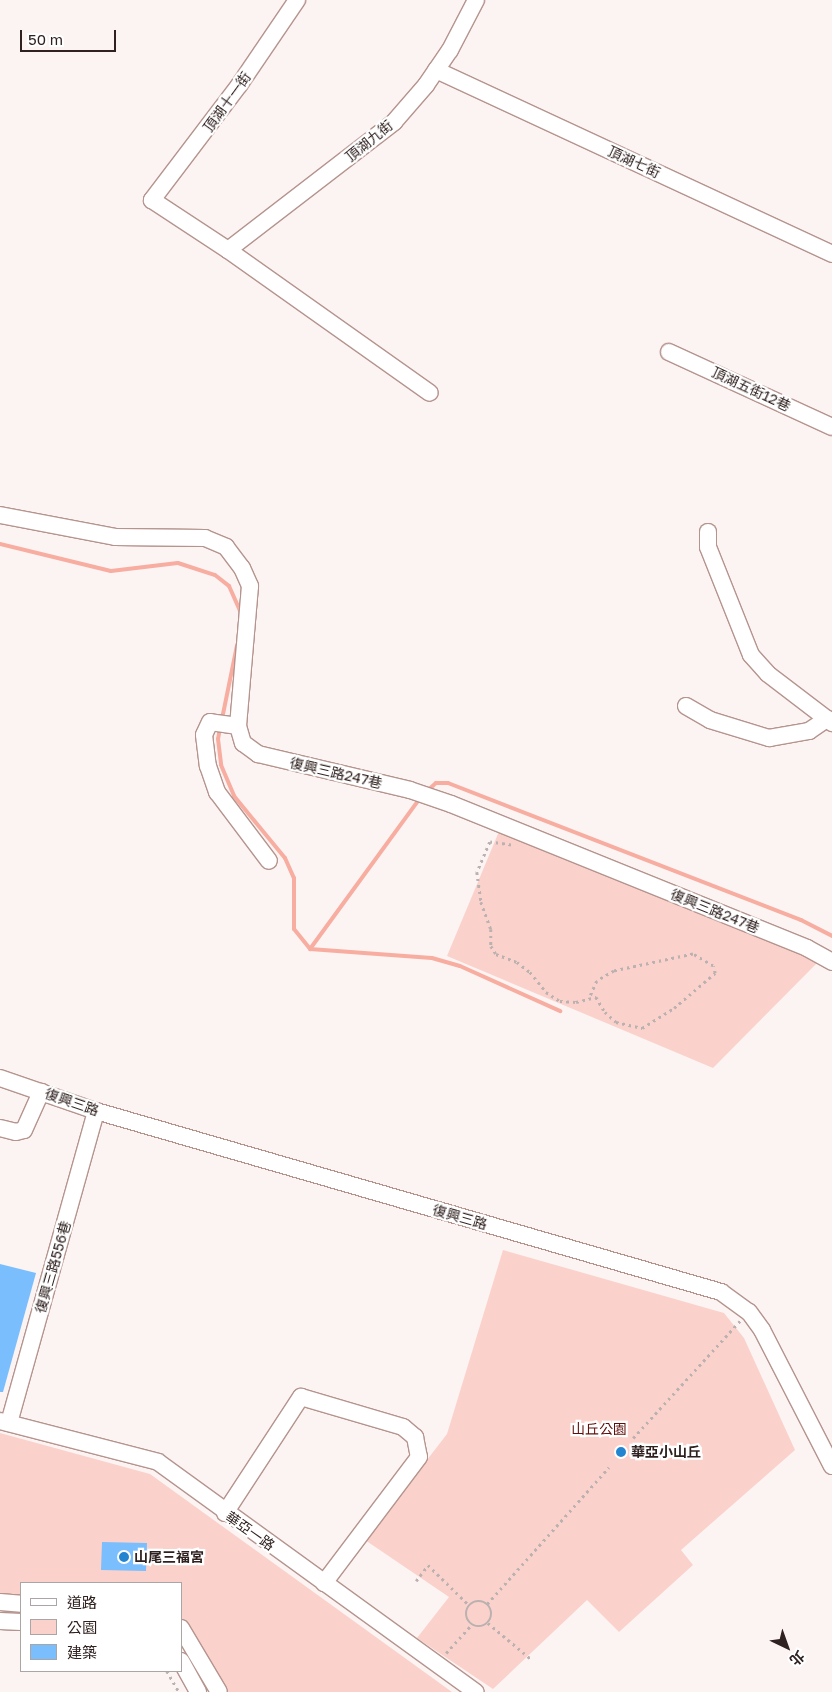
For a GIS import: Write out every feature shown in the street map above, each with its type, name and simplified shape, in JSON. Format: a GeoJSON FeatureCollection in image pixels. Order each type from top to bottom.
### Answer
{"type":"FeatureCollection","features":[{"type":"Feature","properties":{"kind":"street","name":"頂湖十一街"},"geometry":{"type":"LineString","coordinates":[[228,250],[152,200],[240,84],[297,0]]}},
{"type":"Feature","properties":{"kind":"street","name":"頂湖九街"},"geometry":{"type":"LineString","coordinates":[[228,250],[394,122],[436,70],[476,0]]}},
{"type":"Feature","properties":{"kind":"street","name":"頂湖七街"},"geometry":{"type":"LineString","coordinates":[[436,70],[832,254]]}},
{"type":"Feature","properties":{"kind":"street"},"geometry":{"type":"LineString","coordinates":[[228,250],[430,393]]}},
{"type":"Feature","properties":{"kind":"street","name":"頂湖五街12巷"},"geometry":{"type":"LineString","coordinates":[[669,352],[832,427]]}},
{"type":"Feature","properties":{"kind":"street"},"geometry":{"type":"LineString","coordinates":[[0,515],[115,537],[205,538],[226,547],[242,568],[250,586],[228,724],[210,722],[204,736],[217,792],[269,861]]}},
{"type":"Feature","properties":{"kind":"street"},"geometry":{"type":"LineString","coordinates":[[686,706],[710,720],[769,738],[809,731],[830,721],[768,674],[751,655],[708,547],[708,532]]}},
{"type":"Feature","properties":{"kind":"street","name":"復興三路247巷"},"geometry":{"type":"LineString","coordinates":[[228,724],[243,742],[258,754],[410,790],[431,800],[451,804],[798,944],[832,962]]}},
{"type":"Feature","properties":{"kind":"street","name":"復興三路"},"geometry":{"type":"LineString","coordinates":[[0,1078],[96,1111],[721,1292],[749,1312],[762,1330],[832,1466]]}},
{"type":"Feature","properties":{"kind":"street"},"geometry":{"type":"LineString","coordinates":[[0,1128],[16,1132],[24,1130],[41,1092]]}},
{"type":"Feature","properties":{"kind":"street","name":"復興三路556巷"},"geometry":{"type":"LineString","coordinates":[[5,1422],[96,1111]]}},
{"type":"Feature","properties":{"kind":"street"},"geometry":{"type":"LineString","coordinates":[[225,1513],[301,1397],[403,1427],[415,1437],[419,1457],[324,1583]]}},
{"type":"Feature","properties":{"kind":"street","name":"華亞一路"},"geometry":{"type":"LineString","coordinates":[[5,1422],[158,1462],[225,1513],[476,1692]]}},
{"type":"Feature","properties":{"kind":"street"},"geometry":{"type":"LineString","coordinates":[[0,1602],[20,1604]]}},
{"type":"Feature","properties":{"kind":"street"},"geometry":{"type":"LineString","coordinates":[[0,1621],[20,1622]]}},
{"type":"Feature","properties":{"kind":"street"},"geometry":{"type":"LineString","coordinates":[[182,1630],[219,1692]]}},
{"type":"Feature","properties":{"kind":"street"},"geometry":{"type":"LineString","coordinates":[[182,1663],[198,1692]]}},
{"type":"Feature","properties":{"kind":"path"},"geometry":{"type":"LineString","coordinates":[[520,846],[490,842],[478,866],[481,902],[491,928],[491,946],[496,954],[518,962],[546,992],[560,1001],[576,1002],[596,997],[605,1012],[616,1022],[642,1028],[674,1008],[715,973],[712,966],[693,954],[614,971],[598,981],[590,997]]}},
{"type":"Feature","properties":{"kind":"path"},"geometry":{"type":"LineString","coordinates":[[633,1438],[741,1320]]}},
{"type":"Feature","properties":{"kind":"path"},"geometry":{"type":"LineString","coordinates":[[487,1604],[609,1467]]}},
{"type":"Feature","properties":{"kind":"path"},"geometry":{"type":"LineString","coordinates":[[416,1581],[428,1565],[469,1605]]}},
{"type":"Feature","properties":{"kind":"path"},"geometry":{"type":"LineString","coordinates":[[478,1601],[487,1604],[492,1613],[488,1623],[482,1626],[472,1624],[466,1615],[469,1605],[478,1601]]}},
{"type":"Feature","properties":{"kind":"path"},"geometry":{"type":"LineString","coordinates":[[488,1623],[531,1658]]}},
{"type":"Feature","properties":{"kind":"path"},"geometry":{"type":"LineString","coordinates":[[445,1654],[472,1624]]}},
{"type":"Feature","properties":{"kind":"path"},"geometry":{"type":"LineString","coordinates":[[169,1672],[179,1692]]}},
{"type":"Feature","properties":{"kind":"green space"},"geometry":{"type":"Polygon","coordinates":[[[500,829],[819,961],[713,1068],[447,956],[500,829]]]}},
{"type":"Feature","properties":{"kind":"green space","name":"山丘公園"},"geometry":{"type":"Polygon","coordinates":[[[503,1250],[724,1313],[744,1338],[795,1450],[681,1550],[693,1565],[619,1632],[587,1600],[493,1689],[417,1638],[449,1597],[365,1540],[447,1434],[503,1250]]]}},
{"type":"Feature","properties":{"kind":"green space"},"geometry":{"type":"Polygon","coordinates":[[[0,1433],[150,1474],[452,1692],[224,1692],[182,1623],[182,1582],[20,1582],[20,1598],[0,1596],[0,1433]]]}},
{"type":"Feature","properties":{"kind":"building"},"geometry":{"type":"Polygon","coordinates":[[[0,1264],[36,1273],[3,1392],[0,1392],[0,1264]]]}},
{"type":"Feature","properties":{"kind":"building","name":"山尾三福宮"},"geometry":{"type":"Polygon","coordinates":[[[102,1542],[147,1543],[146,1571],[101,1570],[102,1542]]]}},
{"type":"Feature","properties":{"kind":"waterway"},"geometry":{"type":"LineString","coordinates":[[0,544],[111,571],[178,563],[215,575],[229,586],[240,611]]}},
{"type":"Feature","properties":{"kind":"waterway"},"geometry":{"type":"LineString","coordinates":[[222,719],[237,645]]}},
{"type":"Feature","properties":{"kind":"waterway"},"geometry":{"type":"LineString","coordinates":[[220,728],[218,739],[221,765],[234,796],[285,858],[294,878],[294,929],[310,949],[432,958],[460,966],[560,1011]]}},
{"type":"Feature","properties":{"kind":"waterway"},"geometry":{"type":"LineString","coordinates":[[427,791],[436,783],[448,783],[801,920],[832,936]]}},
{"type":"Feature","properties":{"kind":"waterway"},"geometry":{"type":"LineString","coordinates":[[310,949],[420,798]]}},
{"type":"Feature","properties":{"kind":"place","name":"華亞小山丘"},"geometry":{"type":"Point","coordinates":[621,1452]}},
{"type":"Feature","properties":{"kind":"place","name":"山尾三福宮"},"geometry":{"type":"Point","coordinates":[124,1557]}}]}
